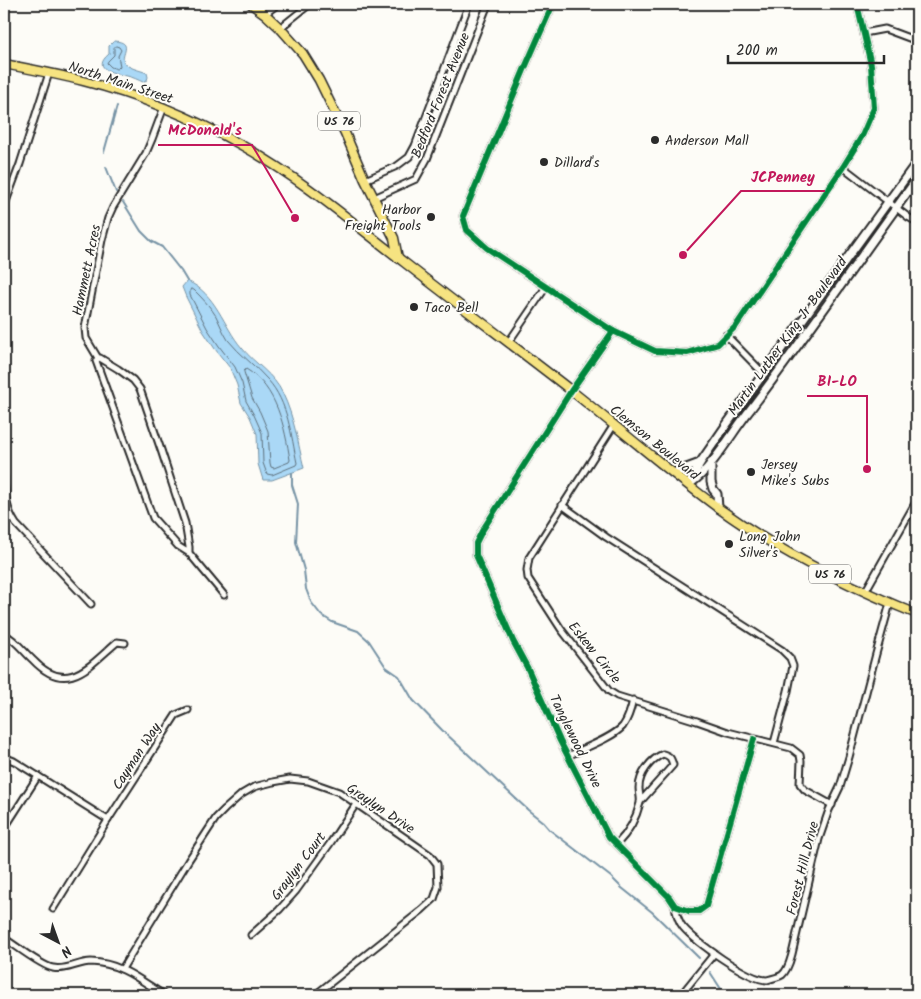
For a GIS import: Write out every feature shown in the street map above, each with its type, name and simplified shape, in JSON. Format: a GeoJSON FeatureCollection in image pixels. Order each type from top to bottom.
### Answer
{"type":"FeatureCollection","features":[{"type":"Feature","properties":{"kind":"main road","name":"US 76"},"geometry":{"type":"LineString","coordinates":[[250,4],[265,14],[280,28],[303,54],[318,80],[394,238],[398,258]]}},
{"type":"Feature","properties":{"kind":"main road","name":"North Main Street"},"geometry":{"type":"LineString","coordinates":[[4,64],[90,82],[164,108],[203,125],[276,165],[310,189],[398,258]]}},
{"type":"Feature","properties":{"kind":"main road","name":"Clemson Boulevard"},"geometry":{"type":"LineString","coordinates":[[398,258],[571,391],[718,508],[790,553],[865,592],[917,614]]}},
{"type":"Feature","properties":{"kind":"street"},"geometry":{"type":"LineString","coordinates":[[265,14],[278,4]]}},
{"type":"Feature","properties":{"kind":"street"},"geometry":{"type":"LineString","coordinates":[[280,28],[310,4]]}},
{"type":"Feature","properties":{"kind":"street","name":"Bedford Forest Avenue"},"geometry":{"type":"LineString","coordinates":[[365,180],[398,166],[409,157],[415,146],[469,4]]}},
{"type":"Feature","properties":{"kind":"street","name":"Bedford Forest Avenue"},"geometry":{"type":"LineString","coordinates":[[374,198],[416,179],[427,160],[488,4]]}},
{"type":"Feature","properties":{"kind":"street"},"geometry":{"type":"LineString","coordinates":[[553,4],[463,216],[467,230],[487,248],[613,331],[655,351],[687,354],[718,344],[736,326],[862,136],[874,108],[871,65],[857,4]]}},
{"type":"Feature","properties":{"kind":"street"},"geometry":{"type":"LineString","coordinates":[[864,34],[885,29],[917,41]]}},
{"type":"Feature","properties":{"kind":"street"},"geometry":{"type":"LineString","coordinates":[[4,207],[49,73]]}},
{"type":"Feature","properties":{"kind":"street","name":"Hammett Acres"},"geometry":{"type":"LineString","coordinates":[[164,108],[146,153],[113,207],[106,225],[85,328],[86,338],[98,358],[96,361],[153,518],[178,546],[189,553],[224,595]]}},
{"type":"Feature","properties":{"kind":"street","name":"Martin Luther King Jr Boulevard"},"geometry":{"type":"LineString","coordinates":[[688,485],[700,463],[917,162]]}},
{"type":"Feature","properties":{"kind":"street"},"geometry":{"type":"LineString","coordinates":[[843,167],[917,222]]}},
{"type":"Feature","properties":{"kind":"street","name":"Martin Luther King Jr Boulevard"},"geometry":{"type":"LineString","coordinates":[[688,485],[700,477],[712,462],[917,179]]}},
{"type":"Feature","properties":{"kind":"street"},"geometry":{"type":"LineString","coordinates":[[508,343],[546,287]]}},
{"type":"Feature","properties":{"kind":"street","name":"Tanglewood Drive"},"geometry":{"type":"LineString","coordinates":[[613,331],[571,391],[511,484],[476,543],[476,555],[513,641],[568,756],[610,837],[669,897],[675,906]]}},
{"type":"Feature","properties":{"kind":"street"},"geometry":{"type":"LineString","coordinates":[[726,336],[764,374]]}},
{"type":"Feature","properties":{"kind":"street"},"geometry":{"type":"LineString","coordinates":[[98,358],[133,380],[140,389],[185,524],[190,547],[189,553]]}},
{"type":"Feature","properties":{"kind":"street","name":"Eskew Circle"},"geometry":{"type":"LineString","coordinates":[[614,426],[529,558],[528,578],[561,629],[609,691],[617,696],[754,740],[792,748],[800,756],[800,784],[805,790],[832,805]]}},
{"type":"Feature","properties":{"kind":"street"},"geometry":{"type":"LineString","coordinates":[[712,462],[711,482],[717,494],[718,508]]}},
{"type":"Feature","properties":{"kind":"street"},"geometry":{"type":"LineString","coordinates":[[673,472],[700,463]]}},
{"type":"Feature","properties":{"kind":"street"},"geometry":{"type":"LineString","coordinates":[[4,477],[4,492],[10,515],[16,524],[91,604]]}},
{"type":"Feature","properties":{"kind":"street"},"geometry":{"type":"LineString","coordinates":[[865,592],[917,500]]}},
{"type":"Feature","properties":{"kind":"street"},"geometry":{"type":"LineString","coordinates":[[562,506],[606,537],[782,650],[790,658],[793,666],[774,743]]}},
{"type":"Feature","properties":{"kind":"street","name":"Forest Hill Drive"},"geometry":{"type":"LineString","coordinates":[[675,906],[683,926],[714,954],[738,968],[758,978],[769,980],[782,974],[789,966],[819,839],[840,787],[890,603]]}},
{"type":"Feature","properties":{"kind":"street"},"geometry":{"type":"LineString","coordinates":[[4,634],[15,641],[40,668],[60,677],[80,673],[117,642],[125,643]]}},
{"type":"Feature","properties":{"kind":"street"},"geometry":{"type":"LineString","coordinates":[[568,756],[613,735],[623,726],[633,700]]}},
{"type":"Feature","properties":{"kind":"street","name":"Cayman Way"},"geometry":{"type":"LineString","coordinates":[[53,909],[176,715],[188,710]]}},
{"type":"Feature","properties":{"kind":"street"},"geometry":{"type":"LineString","coordinates":[[675,906],[689,911],[699,911],[706,906],[754,740]]}},
{"type":"Feature","properties":{"kind":"street"},"geometry":{"type":"LineString","coordinates":[[616,844],[630,828],[640,802],[641,794],[639,788],[644,771],[657,757],[663,754],[669,756],[672,759],[672,764],[640,802]]}},
{"type":"Feature","properties":{"kind":"street"},"geometry":{"type":"LineString","coordinates":[[4,757],[108,820]]}},
{"type":"Feature","properties":{"kind":"street"},"geometry":{"type":"LineString","coordinates":[[4,829],[38,776]]}},
{"type":"Feature","properties":{"kind":"street","name":"Graylyn Drive"},"geometry":{"type":"LineString","coordinates":[[122,968],[188,861],[216,818],[225,808],[254,787],[290,779],[308,781],[339,792],[430,855],[437,864],[438,887],[434,899],[422,910],[315,995]]}},
{"type":"Feature","properties":{"kind":"street","name":"Graylyn Court"},"geometry":{"type":"LineString","coordinates":[[251,935],[279,910],[296,891],[356,804]]}},
{"type":"Feature","properties":{"kind":"street"},"geometry":{"type":"LineString","coordinates":[[4,938],[44,964],[54,968],[74,967],[90,962],[116,966],[164,995]]}},
{"type":"Feature","properties":{"kind":"street"},"geometry":{"type":"LineString","coordinates":[[689,995],[684,990],[714,954]]}},
{"type":"Feature","properties":{"kind":"water"},"geometry":{"type":"Polygon","coordinates":[[[114,41],[120,42],[125,46],[124,62],[147,73],[147,80],[143,82],[111,72],[103,67],[104,59],[109,54],[109,46],[114,41]]]}},
{"type":"Feature","properties":{"kind":"water"},"geometry":{"type":"Polygon","coordinates":[[[187,281],[205,293],[242,348],[270,375],[279,387],[293,421],[304,468],[272,480],[263,480],[258,464],[257,434],[250,417],[241,403],[237,385],[230,368],[203,331],[186,297],[182,287],[187,281]]]}},
{"type":"Feature","properties":{"kind":"waterway"},"geometry":{"type":"LineString","coordinates":[[104,152],[117,106]]}},
{"type":"Feature","properties":{"kind":"waterway"},"geometry":{"type":"LineString","coordinates":[[106,167],[116,192]]}},
{"type":"Feature","properties":{"kind":"waterway"},"geometry":{"type":"LineString","coordinates":[[123,202],[141,231],[151,241],[162,247],[187,281]]}},
{"type":"Feature","properties":{"kind":"waterway"},"geometry":{"type":"LineString","coordinates":[[292,473],[292,485],[298,504],[296,542],[304,570],[306,589],[311,602],[321,615],[332,622],[358,631],[369,641],[386,667],[399,676],[413,700],[442,730],[550,830],[611,877],[652,912],[699,958]]}},
{"type":"Feature","properties":{"kind":"waterway"},"geometry":{"type":"LineString","coordinates":[[710,972],[721,989],[729,995]]}},
{"type":"Feature","properties":{"kind":"cycle path"},"geometry":{"type":"LineString","coordinates":[[553,4],[463,216],[467,230],[487,248],[613,331],[655,351],[687,353],[718,344],[736,326],[862,136],[874,108],[871,65],[857,4]]}},
{"type":"Feature","properties":{"kind":"cycle path"},"geometry":{"type":"LineString","coordinates":[[613,331],[571,391],[482,531],[476,543],[476,555],[513,641],[528,669],[560,741],[609,837],[669,897],[675,906],[689,911],[699,911],[706,906],[754,739]]}},
{"type":"Feature","properties":{"kind":"place","name":"Anderson Mall"},"geometry":{"type":"Point","coordinates":[655,140]}},
{"type":"Feature","properties":{"kind":"place","name":"Dillard's"},"geometry":{"type":"Point","coordinates":[544,162]}},
{"type":"Feature","properties":{"kind":"place","name":"Harbor Freight Tools"},"geometry":{"type":"Point","coordinates":[431,217]}},
{"type":"Feature","properties":{"kind":"place","name":"McDonald's"},"geometry":{"type":"Point","coordinates":[295,218]}},
{"type":"Feature","properties":{"kind":"place","name":"JCPenney"},"geometry":{"type":"Point","coordinates":[683,255]}},
{"type":"Feature","properties":{"kind":"place","name":"Taco Bell"},"geometry":{"type":"Point","coordinates":[414,307]}},
{"type":"Feature","properties":{"kind":"place","name":"BI-LO"},"geometry":{"type":"Point","coordinates":[867,469]}},
{"type":"Feature","properties":{"kind":"place","name":"Jersey Mike's Subs"},"geometry":{"type":"Point","coordinates":[751,472]}},
{"type":"Feature","properties":{"kind":"place","name":"Long John Silver's"},"geometry":{"type":"Point","coordinates":[729,544]}}]}
